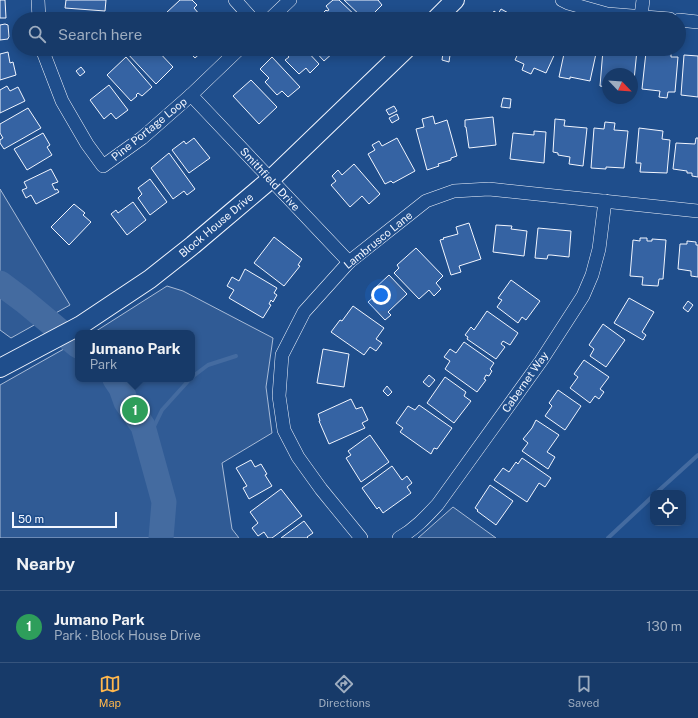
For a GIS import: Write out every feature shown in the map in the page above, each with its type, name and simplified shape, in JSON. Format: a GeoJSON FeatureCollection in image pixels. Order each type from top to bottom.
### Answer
{"type":"FeatureCollection","features":[{"type":"Feature","properties":{"kind":"street"},"geometry":{"type":"LineString","coordinates":[[38,0],[39,12]]}},
{"type":"Feature","properties":{"kind":"street"},"geometry":{"type":"LineString","coordinates":[[235,0],[246,12]]}},
{"type":"Feature","properties":{"kind":"street"},"geometry":{"type":"LineString","coordinates":[[277,12],[290,0]]}},
{"type":"Feature","properties":{"kind":"street"},"geometry":{"type":"LineString","coordinates":[[443,12],[455,0]]}},
{"type":"Feature","properties":{"kind":"street"},"geometry":{"type":"LineString","coordinates":[[562,0],[600,12]]}},
{"type":"Feature","properties":{"kind":"street"},"geometry":{"type":"LineString","coordinates":[[642,12],[643,0]]}},
{"type":"Feature","properties":{"kind":"street"},"geometry":{"type":"LineString","coordinates":[[686,21],[698,22]]}},
{"type":"Feature","properties":{"kind":"street","name":"Pine Portage Loop"},"geometry":{"type":"LineString","coordinates":[[45,56],[62,101],[87,144],[104,166],[142,138],[191,95],[232,56]]}},
{"type":"Feature","properties":{"kind":"street","name":"Block House Drive"},"geometry":{"type":"LineString","coordinates":[[0,368],[81,325],[150,279],[193,245],[270,179],[399,56]]}},
{"type":"Feature","properties":{"kind":"street","name":"Smithfield Drive"},"geometry":{"type":"LineString","coordinates":[[191,95],[349,262]]}},
{"type":"Feature","properties":{"kind":"street","name":"Lambrusco Lane"},"geometry":{"type":"LineString","coordinates":[[361,538],[321,489],[298,457],[284,430],[278,396],[282,356],[304,312],[349,262],[426,202],[454,191],[489,189],[698,211]]}},
{"type":"Feature","properties":{"kind":"street","name":"Cabernet Way"},"geometry":{"type":"LineString","coordinates":[[399,538],[422,522],[438,504],[541,361],[583,296],[592,274],[599,249],[605,201]]}},
{"type":"Feature","properties":{"kind":"shaded area"},"geometry":{"type":"Polygon","coordinates":[[[0,189],[70,305],[11,338],[0,330],[0,189]]]}},
{"type":"Feature","properties":{"kind":"shaded area"},"geometry":{"type":"Polygon","coordinates":[[[167,286],[183,291],[273,338],[266,387],[272,433],[222,463],[232,529],[239,538],[0,538],[0,385],[75,343],[75,382],[195,382],[195,330],[98,330],[167,286]]]}},
{"type":"Feature","properties":{"kind":"shaded area"},"geometry":{"type":"Polygon","coordinates":[[[453,507],[496,538],[418,538],[453,507]]]}},
{"type":"Feature","properties":{"kind":"building"},"geometry":{"type":"Polygon","coordinates":[[[0,0],[5,0],[6,18],[0,18],[0,0]]]}},
{"type":"Feature","properties":{"kind":"building"},"geometry":{"type":"Polygon","coordinates":[[[66,0],[106,0],[105,11],[65,8],[66,0]]]}},
{"type":"Feature","properties":{"kind":"building"},"geometry":{"type":"Polygon","coordinates":[[[180,0],[192,0],[197,5],[194,8],[197,12],[167,12],[180,0]]]}},
{"type":"Feature","properties":{"kind":"building"},"geometry":{"type":"Polygon","coordinates":[[[333,0],[339,0],[352,12],[324,12],[329,10],[326,6],[333,0]]]}},
{"type":"Feature","properties":{"kind":"building"},"geometry":{"type":"Polygon","coordinates":[[[344,0],[378,0],[382,5],[375,12],[357,12],[344,0]]]}},
{"type":"Feature","properties":{"kind":"building"},"geometry":{"type":"Polygon","coordinates":[[[501,9],[506,12],[499,12],[501,9]]]}},
{"type":"Feature","properties":{"kind":"building"},"geometry":{"type":"Polygon","coordinates":[[[0,25],[8,25],[9,37],[8,39],[0,40],[0,25]]]}},
{"type":"Feature","properties":{"kind":"building"},"geometry":{"type":"Polygon","coordinates":[[[8,52],[10,63],[13,62],[16,75],[0,80],[0,54],[8,52]]]}},
{"type":"Feature","properties":{"kind":"building"},"geometry":{"type":"Polygon","coordinates":[[[130,56],[163,56],[173,67],[156,84],[130,56]]]}},
{"type":"Feature","properties":{"kind":"building"},"geometry":{"type":"Polygon","coordinates":[[[288,56],[312,56],[319,64],[310,73],[306,68],[299,74],[285,60],[289,57],[288,56]]]}},
{"type":"Feature","properties":{"kind":"building"},"geometry":{"type":"Polygon","coordinates":[[[319,56],[330,56],[324,61],[319,56]]]}},
{"type":"Feature","properties":{"kind":"building"},"geometry":{"type":"Polygon","coordinates":[[[443,56],[450,56],[449,62],[442,60],[443,56]]]}},
{"type":"Feature","properties":{"kind":"building"},"geometry":{"type":"Polygon","coordinates":[[[517,56],[554,56],[546,73],[534,68],[531,74],[522,70],[524,64],[515,60],[517,56]]]}},
{"type":"Feature","properties":{"kind":"building"},"geometry":{"type":"Polygon","coordinates":[[[564,56],[595,56],[590,81],[570,77],[570,79],[559,77],[564,56]]]}},
{"type":"Feature","properties":{"kind":"building"},"geometry":{"type":"Polygon","coordinates":[[[602,56],[636,56],[635,68],[602,68],[602,86],[600,86],[602,56]]]}},
{"type":"Feature","properties":{"kind":"building"},"geometry":{"type":"Polygon","coordinates":[[[646,56],[678,57],[675,92],[668,92],[667,98],[659,97],[660,91],[642,89],[646,56]]]}},
{"type":"Feature","properties":{"kind":"building"},"geometry":{"type":"Polygon","coordinates":[[[684,56],[698,56],[698,97],[681,95],[684,56]]]}},
{"type":"Feature","properties":{"kind":"building"},"geometry":{"type":"Polygon","coordinates":[[[126,57],[152,87],[142,96],[138,93],[136,95],[137,96],[131,101],[107,75],[126,57]]]}},
{"type":"Feature","properties":{"kind":"building"},"geometry":{"type":"Polygon","coordinates":[[[272,57],[300,87],[288,97],[282,91],[277,95],[265,82],[269,78],[260,69],[272,57]]]}},
{"type":"Feature","properties":{"kind":"building"},"geometry":{"type":"Polygon","coordinates":[[[81,67],[85,72],[80,76],[76,71],[81,67]]]}},
{"type":"Feature","properties":{"kind":"building"},"geometry":{"type":"Polygon","coordinates":[[[251,80],[277,107],[259,124],[233,96],[251,80]]]}},
{"type":"Feature","properties":{"kind":"building"},"geometry":{"type":"Polygon","coordinates":[[[109,85],[128,110],[116,119],[111,113],[104,119],[90,100],[109,85]]]}},
{"type":"Feature","properties":{"kind":"building"},"geometry":{"type":"Polygon","coordinates":[[[7,86],[10,91],[18,87],[25,101],[0,113],[0,90],[7,86]]]}},
{"type":"Feature","properties":{"kind":"building"},"geometry":{"type":"Polygon","coordinates":[[[503,98],[511,99],[510,108],[501,107],[503,98]]]}},
{"type":"Feature","properties":{"kind":"building"},"geometry":{"type":"Polygon","coordinates":[[[394,106],[397,111],[389,115],[386,110],[394,106]]]}},
{"type":"Feature","properties":{"kind":"building"},"geometry":{"type":"Polygon","coordinates":[[[28,108],[41,128],[4,149],[0,143],[0,140],[3,138],[0,133],[0,124],[28,108]]]}},
{"type":"Feature","properties":{"kind":"building"},"geometry":{"type":"Polygon","coordinates":[[[397,114],[399,119],[392,123],[389,118],[397,114]]]}},
{"type":"Feature","properties":{"kind":"building"},"geometry":{"type":"Polygon","coordinates":[[[433,116],[435,124],[447,120],[457,156],[451,158],[451,160],[438,164],[439,166],[427,170],[416,129],[424,127],[422,119],[433,116]]]}},
{"type":"Feature","properties":{"kind":"building"},"geometry":{"type":"Polygon","coordinates":[[[493,117],[496,145],[469,148],[465,120],[493,117]]]}},
{"type":"Feature","properties":{"kind":"building"},"geometry":{"type":"Polygon","coordinates":[[[555,119],[565,120],[564,126],[587,128],[583,166],[569,164],[570,157],[558,155],[558,153],[553,152],[555,119]]]}},
{"type":"Feature","properties":{"kind":"building"},"geometry":{"type":"Polygon","coordinates":[[[605,122],[615,123],[614,130],[628,131],[624,168],[591,168],[594,128],[604,129],[605,122]]]}},
{"type":"Feature","properties":{"kind":"building"},"geometry":{"type":"Polygon","coordinates":[[[639,128],[663,131],[662,139],[670,140],[667,173],[640,172],[641,163],[636,163],[639,128]]]}},
{"type":"Feature","properties":{"kind":"building"},"geometry":{"type":"Polygon","coordinates":[[[534,131],[546,132],[544,163],[510,159],[513,133],[534,135],[534,131]]]}},
{"type":"Feature","properties":{"kind":"building"},"geometry":{"type":"Polygon","coordinates":[[[43,133],[50,145],[47,147],[52,155],[27,170],[14,149],[43,133]]]}},
{"type":"Feature","properties":{"kind":"building"},"geometry":{"type":"Polygon","coordinates":[[[194,138],[210,158],[189,173],[172,150],[184,141],[186,144],[194,138]]]}},
{"type":"Feature","properties":{"kind":"building"},"geometry":{"type":"Polygon","coordinates":[[[397,138],[415,171],[393,183],[391,181],[385,184],[368,154],[375,150],[372,145],[379,141],[382,146],[397,138]]]}},
{"type":"Feature","properties":{"kind":"building"},"geometry":{"type":"Polygon","coordinates":[[[696,138],[698,138],[698,177],[692,176],[692,173],[687,173],[687,171],[673,169],[676,143],[695,144],[696,138]]]}},
{"type":"Feature","properties":{"kind":"building"},"geometry":{"type":"Polygon","coordinates":[[[169,153],[195,189],[187,195],[184,191],[173,199],[151,168],[169,153]]]}},
{"type":"Feature","properties":{"kind":"building"},"geometry":{"type":"Polygon","coordinates":[[[354,164],[380,194],[369,204],[362,196],[350,207],[331,185],[336,181],[332,176],[338,170],[342,175],[354,164]]]}},
{"type":"Feature","properties":{"kind":"building"},"geometry":{"type":"Polygon","coordinates":[[[51,169],[58,182],[52,184],[55,190],[57,189],[59,192],[36,204],[31,195],[26,198],[22,190],[27,188],[24,182],[51,169]]]}},
{"type":"Feature","properties":{"kind":"building"},"geometry":{"type":"Polygon","coordinates":[[[150,179],[167,202],[150,215],[138,198],[142,194],[138,188],[150,179]]]}},
{"type":"Feature","properties":{"kind":"building"},"geometry":{"type":"Polygon","coordinates":[[[133,202],[146,220],[127,235],[111,214],[116,210],[118,213],[133,202]]]}},
{"type":"Feature","properties":{"kind":"building"},"geometry":{"type":"Polygon","coordinates":[[[74,204],[85,213],[83,215],[91,222],[69,245],[51,227],[74,204]]]}},
{"type":"Feature","properties":{"kind":"building"},"geometry":{"type":"Polygon","coordinates":[[[469,223],[481,259],[459,266],[461,272],[451,275],[440,240],[458,234],[456,227],[469,223]]]}},
{"type":"Feature","properties":{"kind":"building"},"geometry":{"type":"Polygon","coordinates":[[[496,225],[512,226],[511,229],[527,231],[524,256],[493,252],[496,225]]]}},
{"type":"Feature","properties":{"kind":"building"},"geometry":{"type":"Polygon","coordinates":[[[538,228],[571,231],[569,257],[548,255],[547,259],[535,258],[538,228]]]}},
{"type":"Feature","properties":{"kind":"building"},"geometry":{"type":"Polygon","coordinates":[[[274,237],[302,259],[298,265],[300,266],[284,286],[254,263],[274,237]]]}},
{"type":"Feature","properties":{"kind":"building"},"geometry":{"type":"Polygon","coordinates":[[[640,238],[647,238],[647,241],[652,241],[652,239],[666,240],[663,279],[659,279],[658,286],[642,285],[643,277],[630,276],[633,240],[640,241],[640,238]]]}},
{"type":"Feature","properties":{"kind":"building"},"geometry":{"type":"Polygon","coordinates":[[[687,241],[696,242],[696,245],[698,245],[698,277],[691,276],[691,271],[678,269],[680,244],[687,244],[687,241]]]}},
{"type":"Feature","properties":{"kind":"building"},"geometry":{"type":"Polygon","coordinates":[[[416,248],[443,276],[436,283],[441,289],[434,296],[429,290],[419,299],[394,273],[399,268],[397,265],[416,248]]]}},
{"type":"Feature","properties":{"kind":"building"},"geometry":{"type":"Polygon","coordinates":[[[245,269],[277,288],[274,293],[277,295],[273,302],[271,300],[269,304],[271,305],[263,318],[229,298],[234,290],[227,286],[232,277],[239,281],[245,269]]]}},
{"type":"Feature","properties":{"kind":"building"},"geometry":{"type":"Polygon","coordinates":[[[389,275],[407,294],[388,312],[391,315],[385,320],[368,302],[377,294],[373,290],[389,275]]]}},
{"type":"Feature","properties":{"kind":"building"},"geometry":{"type":"Polygon","coordinates":[[[511,280],[540,301],[526,320],[522,317],[518,323],[497,307],[502,300],[498,298],[511,280]]]}},
{"type":"Feature","properties":{"kind":"building"},"geometry":{"type":"Polygon","coordinates":[[[629,298],[654,312],[642,332],[646,335],[643,340],[614,323],[629,298]]]}},
{"type":"Feature","properties":{"kind":"building"},"geometry":{"type":"Polygon","coordinates":[[[688,301],[693,305],[688,312],[683,308],[688,301]]]}},
{"type":"Feature","properties":{"kind":"building"},"geometry":{"type":"Polygon","coordinates":[[[353,306],[384,328],[376,339],[382,343],[376,351],[370,347],[364,355],[331,332],[340,320],[342,321],[353,306]]]}},
{"type":"Feature","properties":{"kind":"building"},"geometry":{"type":"Polygon","coordinates":[[[487,311],[518,333],[510,345],[503,341],[501,344],[505,347],[496,359],[467,339],[468,337],[465,335],[471,327],[474,330],[487,311]]]}},
{"type":"Feature","properties":{"kind":"building"},"geometry":{"type":"Polygon","coordinates":[[[603,324],[625,340],[606,367],[590,356],[594,349],[589,345],[603,324]]]}},
{"type":"Feature","properties":{"kind":"building"},"geometry":{"type":"Polygon","coordinates":[[[464,342],[494,363],[490,369],[492,371],[489,376],[486,375],[484,379],[486,380],[477,392],[445,369],[450,361],[444,357],[450,349],[456,353],[464,342]]]}},
{"type":"Feature","properties":{"kind":"building"},"geometry":{"type":"Polygon","coordinates":[[[323,349],[349,354],[344,387],[317,383],[323,349]]]}},
{"type":"Feature","properties":{"kind":"building"},"geometry":{"type":"Polygon","coordinates":[[[584,360],[609,377],[600,389],[604,392],[599,399],[595,396],[590,403],[570,388],[578,377],[574,374],[584,360]]]}},
{"type":"Feature","properties":{"kind":"building"},"geometry":{"type":"Polygon","coordinates":[[[429,375],[435,380],[429,387],[423,382],[429,375]]]}},
{"type":"Feature","properties":{"kind":"building"},"geometry":{"type":"Polygon","coordinates":[[[445,377],[466,392],[464,396],[471,401],[454,423],[427,403],[445,377]]]}},
{"type":"Feature","properties":{"kind":"building"},"geometry":{"type":"Polygon","coordinates":[[[387,386],[392,392],[388,396],[383,391],[387,386]]]}},
{"type":"Feature","properties":{"kind":"building"},"geometry":{"type":"Polygon","coordinates":[[[558,390],[581,406],[565,430],[545,416],[552,406],[549,403],[558,390]]]}},
{"type":"Feature","properties":{"kind":"building"},"geometry":{"type":"Polygon","coordinates":[[[351,399],[356,409],[362,407],[368,420],[362,423],[365,428],[329,444],[319,421],[318,414],[351,399]]]}},
{"type":"Feature","properties":{"kind":"building"},"geometry":{"type":"Polygon","coordinates":[[[419,405],[452,428],[437,449],[434,448],[431,454],[400,432],[403,428],[396,423],[408,406],[415,410],[419,405]]]}},
{"type":"Feature","properties":{"kind":"building"},"geometry":{"type":"Polygon","coordinates":[[[536,420],[559,435],[547,452],[555,457],[548,469],[522,451],[528,443],[523,439],[532,428],[536,420]]]}},
{"type":"Feature","properties":{"kind":"building"},"geometry":{"type":"Polygon","coordinates":[[[370,435],[389,462],[361,482],[346,458],[351,455],[348,451],[370,435]]]}},
{"type":"Feature","properties":{"kind":"building"},"geometry":{"type":"Polygon","coordinates":[[[522,458],[551,478],[545,487],[539,483],[527,502],[494,480],[503,468],[509,472],[516,462],[518,464],[522,458]]]}},
{"type":"Feature","properties":{"kind":"building"},"geometry":{"type":"Polygon","coordinates":[[[251,460],[255,467],[261,464],[267,474],[265,475],[272,486],[249,499],[243,488],[247,486],[236,468],[251,460]]]}},
{"type":"Feature","properties":{"kind":"building"},"geometry":{"type":"Polygon","coordinates":[[[392,466],[402,480],[407,476],[412,483],[407,487],[411,493],[383,513],[379,507],[377,509],[362,488],[392,466]]]}},
{"type":"Feature","properties":{"kind":"building"},"geometry":{"type":"Polygon","coordinates":[[[490,485],[513,501],[496,525],[475,508],[490,485]]]}},
{"type":"Feature","properties":{"kind":"building"},"geometry":{"type":"Polygon","coordinates":[[[281,489],[302,516],[272,538],[268,538],[264,532],[258,536],[252,528],[258,523],[250,512],[281,489]]]}},
{"type":"Feature","properties":{"kind":"building"},"geometry":{"type":"Polygon","coordinates":[[[304,521],[313,533],[307,537],[308,538],[281,538],[304,521]]]}},
{"type":"Feature","properties":{"kind":"waterway"},"geometry":{"type":"LineString","coordinates":[[0,283],[75,344]]}},
{"type":"Feature","properties":{"kind":"waterway"},"geometry":{"type":"LineString","coordinates":[[195,375],[208,365],[236,356]]}},
{"type":"Feature","properties":{"kind":"waterway"},"geometry":{"type":"LineString","coordinates":[[117,382],[126,402],[143,426],[164,502],[161,538]]}},
{"type":"Feature","properties":{"kind":"waterway"},"geometry":{"type":"LineString","coordinates":[[147,441],[162,410],[187,382]]}},
{"type":"Feature","properties":{"kind":"waterway"},"geometry":{"type":"LineString","coordinates":[[659,490],[698,455]]}},
{"type":"Feature","properties":{"kind":"waterway"},"geometry":{"type":"LineString","coordinates":[[608,538],[650,499]]}},
{"type":"Feature","properties":{"kind":"place","name":"Jumano Park"},"geometry":{"type":"Point","coordinates":[135,410]}}]}
